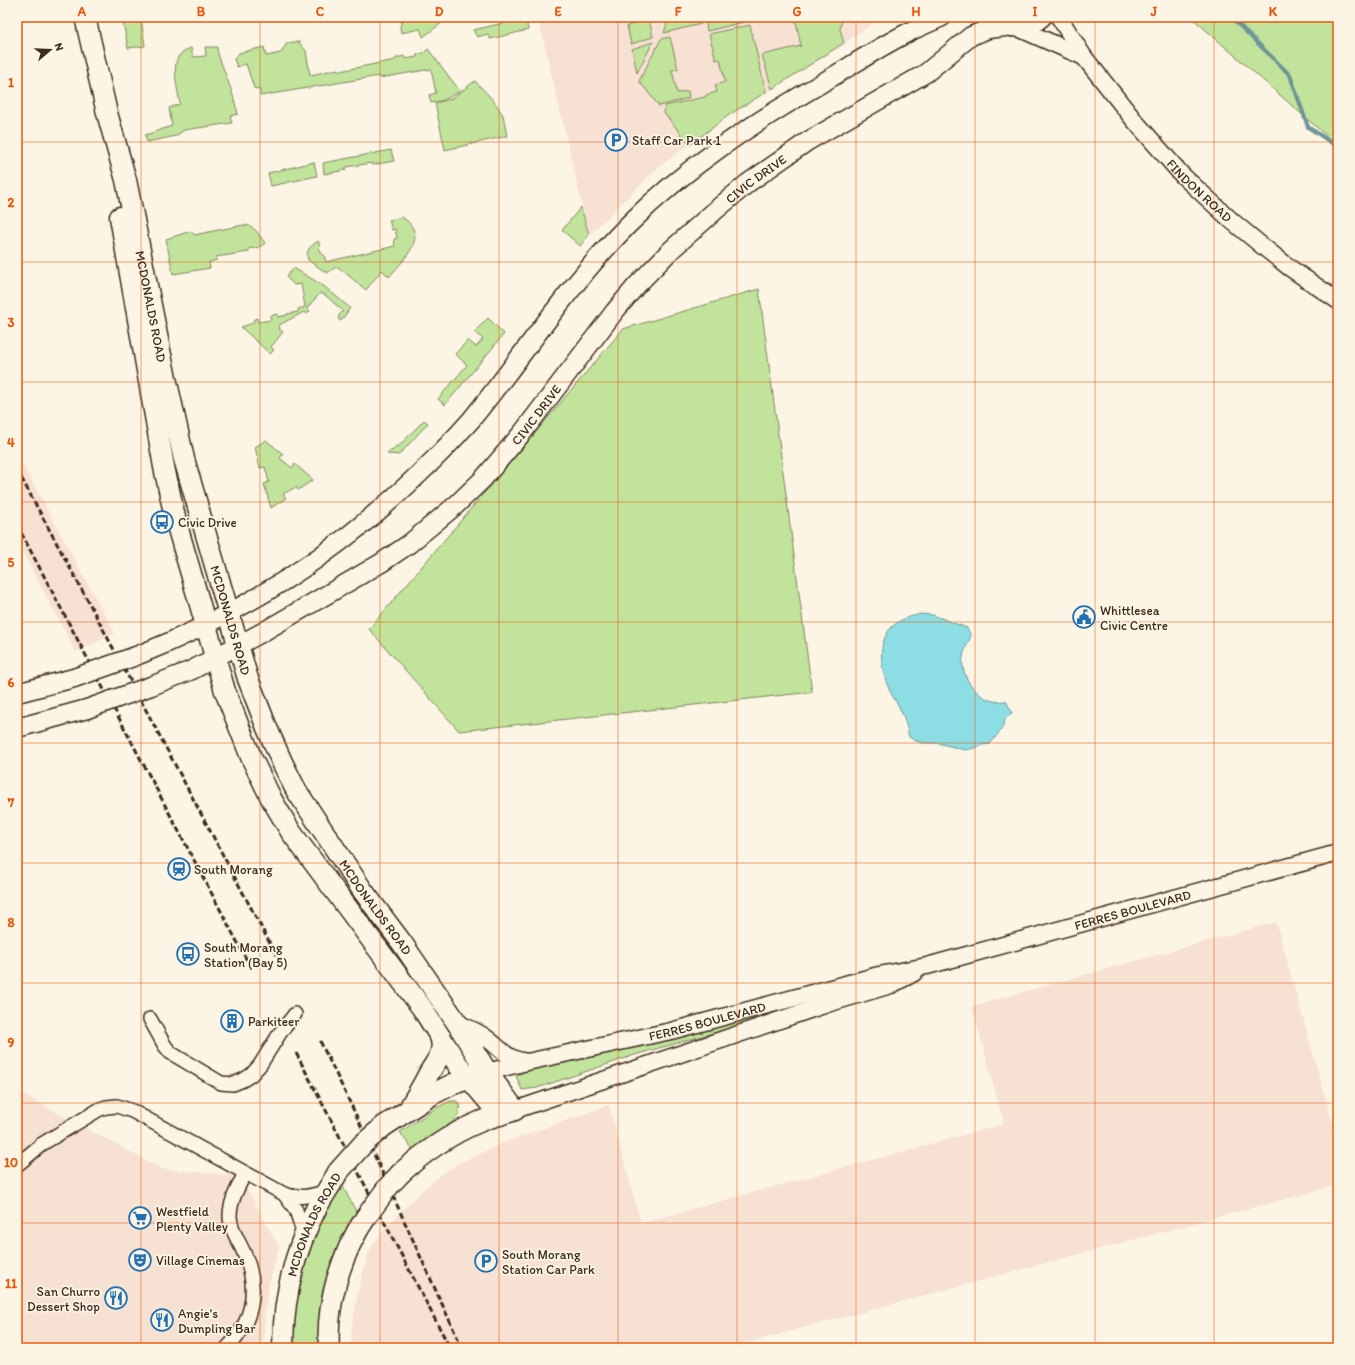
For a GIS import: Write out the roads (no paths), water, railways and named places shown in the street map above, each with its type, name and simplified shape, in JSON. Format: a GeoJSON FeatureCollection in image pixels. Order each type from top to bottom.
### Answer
{"type":"FeatureCollection","features":[{"type":"Feature","properties":{"kind":"main road","name":"MCDONALDS ROAD"},"geometry":{"type":"LineString","coordinates":[[85,17],[126,180],[162,360],[184,459],[248,679],[267,728],[296,790],[363,891],[402,943],[457,1023],[488,1072],[507,1113]]}},
{"type":"Feature","properties":{"kind":"main road"},"geometry":{"type":"LineString","coordinates":[[17,693],[74,678],[136,656],[206,626],[275,587],[331,549],[398,494],[445,448],[493,392],[593,261],[629,223],[668,187],[703,159],[749,126],[908,33],[942,17]]}},
{"type":"Feature","properties":{"kind":"main road"},"geometry":{"type":"LineString","coordinates":[[990,17],[995,22],[1012,27]]}},
{"type":"Feature","properties":{"kind":"main road","name":"CIVIC DRIVE"},"geometry":{"type":"LineString","coordinates":[[17,728],[87,709],[192,670],[238,646],[381,563],[409,544],[456,505],[508,452],[550,398],[591,341],[637,285],[671,250],[748,183],[808,141],[926,73],[971,36],[988,29],[1029,26],[1042,17]]}},
{"type":"Feature","properties":{"kind":"main road","name":"MCDONALDS ROAD"},"geometry":{"type":"LineString","coordinates":[[108,113],[115,187],[164,467],[176,522],[228,700],[250,757],[283,821],[295,839],[422,1008],[440,1038],[469,1078],[507,1113]]}},
{"type":"Feature","properties":{"kind":"main road","name":"MCDONALDS ROAD"},"geometry":{"type":"LineString","coordinates":[[409,1109],[428,1075],[439,1060],[442,1051],[440,1038]]}},
{"type":"Feature","properties":{"kind":"main road","name":"MCDONALDS ROAD"},"geometry":{"type":"LineString","coordinates":[[283,1348],[285,1310],[295,1262],[304,1235],[325,1192],[338,1172],[363,1144],[384,1126],[409,1109],[433,1094],[469,1078],[488,1072]]}},
{"type":"Feature","properties":{"kind":"main road"},"geometry":{"type":"LineString","coordinates":[[329,1348],[330,1318],[334,1295],[348,1249],[359,1227],[388,1187],[401,1173],[422,1155],[442,1142],[473,1125],[507,1113]]}},
{"type":"Feature","properties":{"kind":"street","name":"FINDON ROAD"},"geometry":{"type":"LineString","coordinates":[[1059,17],[1084,56],[1134,120],[1182,175],[1261,245],[1290,268],[1338,301]]}},
{"type":"Feature","properties":{"kind":"street","name":"FINDON ROAD"},"geometry":{"type":"LineString","coordinates":[[1012,27],[1084,56]]}},
{"type":"Feature","properties":{"kind":"street","name":"FERRES BOULEVARD"},"geometry":{"type":"LineString","coordinates":[[488,1072],[528,1062],[671,1032],[878,975],[927,966],[1338,853]]}},
{"type":"Feature","properties":{"kind":"street","name":"FERRES BOULEVARD"},"geometry":{"type":"LineString","coordinates":[[507,1113],[827,1004],[891,985],[927,966]]}},
{"type":"Feature","properties":{"kind":"street"},"geometry":{"type":"LineString","coordinates":[[150,1019],[165,1046],[171,1053],[221,1082],[234,1084],[251,1075],[260,1065],[280,1033],[295,1014]]}},
{"type":"Feature","properties":{"kind":"street"},"geometry":{"type":"LineString","coordinates":[[457,1023],[473,1029],[506,1055],[515,1060],[528,1062]]}},
{"type":"Feature","properties":{"kind":"street"},"geometry":{"type":"LineString","coordinates":[[17,1165],[42,1144],[94,1111],[106,1107],[117,1106],[132,1111],[284,1194],[303,1197],[325,1192]]}},
{"type":"Feature","properties":{"kind":"street"},"geometry":{"type":"LineString","coordinates":[[227,1348],[236,1339],[246,1324],[252,1297],[251,1274],[230,1217],[233,1199],[245,1173]]}},
{"type":"Feature","properties":{"kind":"street"},"geometry":{"type":"LineString","coordinates":[[284,1194],[296,1210],[304,1235]]}},
{"type":"Feature","properties":{"kind":"water"},"geometry":{"type":"Polygon","coordinates":[[[921,614],[933,615],[967,628],[971,636],[963,657],[966,678],[980,695],[995,701],[1006,701],[1012,713],[1006,718],[1001,730],[990,744],[965,750],[938,743],[924,743],[909,737],[902,714],[890,692],[883,672],[882,653],[883,644],[891,628],[903,619],[921,614]]]}},
{"type":"Feature","properties":{"kind":"waterway"},"geometry":{"type":"LineString","coordinates":[[1231,17],[1290,75],[1308,127],[1338,147]]}},
{"type":"Feature","properties":{"kind":"railway"},"geometry":{"type":"LineString","coordinates":[[17,470],[276,955]]}},
{"type":"Feature","properties":{"kind":"railway"},"geometry":{"type":"LineString","coordinates":[[17,525],[251,968]]}},
{"type":"Feature","properties":{"kind":"railway"},"geometry":{"type":"LineString","coordinates":[[320,1041],[357,1117],[462,1348]]}},
{"type":"Feature","properties":{"kind":"railway"},"geometry":{"type":"LineString","coordinates":[[296,1053],[450,1348]]}},
{"type":"Feature","properties":{"kind":"place","name":"Staff Car Park 1"},"geometry":{"type":"Point","coordinates":[616,140]}},
{"type":"Feature","properties":{"kind":"place","name":"Civic Drive"},"geometry":{"type":"Point","coordinates":[162,522]}},
{"type":"Feature","properties":{"kind":"place","name":"Whittlesea Civic Centre"},"geometry":{"type":"Point","coordinates":[1084,617]}},
{"type":"Feature","properties":{"kind":"place","name":"South Morang"},"geometry":{"type":"Point","coordinates":[179,869]}},
{"type":"Feature","properties":{"kind":"place","name":"South Morang Station (Bay 5)"},"geometry":{"type":"Point","coordinates":[188,954]}},
{"type":"Feature","properties":{"kind":"place","name":"Parkiteer"},"geometry":{"type":"Point","coordinates":[232,1021]}},
{"type":"Feature","properties":{"kind":"place","name":"Westfield Plenty Valley"},"geometry":{"type":"Point","coordinates":[140,1218]}},
{"type":"Feature","properties":{"kind":"place","name":"Village Cinemas"},"geometry":{"type":"Point","coordinates":[140,1260]}},
{"type":"Feature","properties":{"kind":"place","name":"South Morang Station Car Park"},"geometry":{"type":"Point","coordinates":[486,1261]}},
{"type":"Feature","properties":{"kind":"place","name":"San Churro Dessert Shop"},"geometry":{"type":"Point","coordinates":[116,1298]}},
{"type":"Feature","properties":{"kind":"place","name":"Angie's Dumpling Bar"},"geometry":{"type":"Point","coordinates":[162,1320]}}]}
